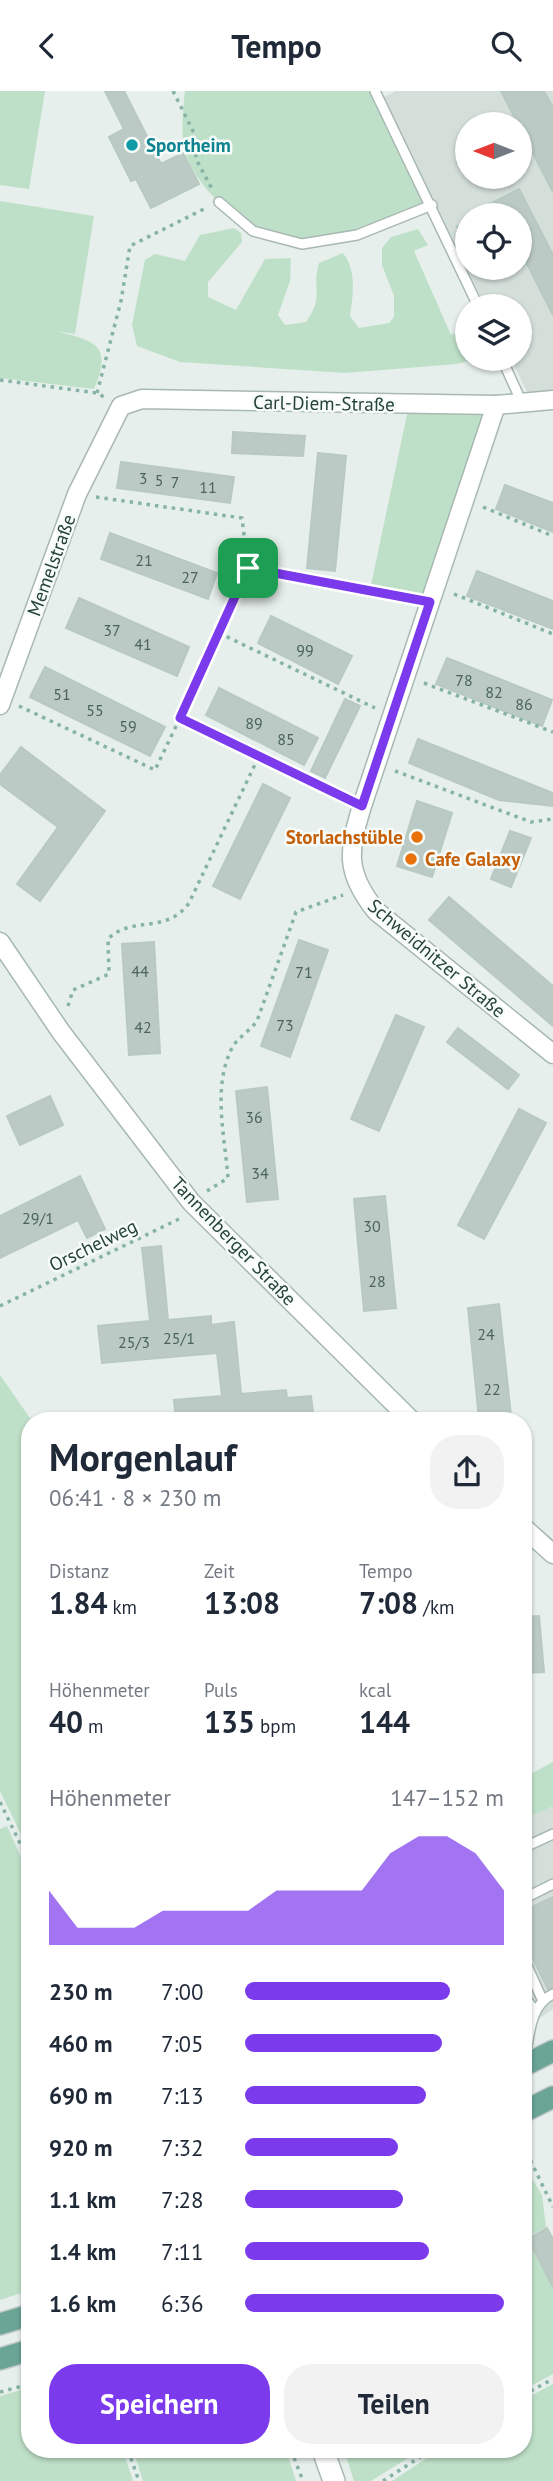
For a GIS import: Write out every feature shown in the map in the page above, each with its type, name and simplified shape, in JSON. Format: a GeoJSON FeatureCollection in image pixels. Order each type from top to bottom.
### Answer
{"type":"FeatureCollection","features":[{"type":"Feature","properties":{"kind":"main road"},"geometry":{"type":"LineString","coordinates":[[532,2062],[553,2051]]}},
{"type":"Feature","properties":{"kind":"main road"},"geometry":{"type":"LineString","coordinates":[[532,2108],[553,2097]]}},
{"type":"Feature","properties":{"kind":"main road"},"geometry":{"type":"LineString","coordinates":[[0,2324],[21,2318]]}},
{"type":"Feature","properties":{"kind":"main road"},"geometry":{"type":"LineString","coordinates":[[0,2359],[21,2353]]}},
{"type":"Feature","properties":{"kind":"street","name":"Carl-Diem-Straße"},"geometry":{"type":"LineString","coordinates":[[121,406],[142,399],[496,405],[553,400]]}},
{"type":"Feature","properties":{"kind":"street","name":"Schweidnitzer Straße"},"geometry":{"type":"LineString","coordinates":[[496,405],[362,806],[352,839],[352,865],[358,889],[376,911],[553,1053]]}},
{"type":"Feature","properties":{"kind":"street","name":"Memelstraße"},"geometry":{"type":"LineString","coordinates":[[1,701],[77,494],[121,406]]}},
{"type":"Feature","properties":{"kind":"street","name":"Tannenberger Straße"},"geometry":{"type":"LineString","coordinates":[[0,943],[61,1032],[195,1206],[403,1412]]}},
{"type":"Feature","properties":{"kind":"street"},"geometry":{"type":"LineString","coordinates":[[532,1535],[553,1554]]}},
{"type":"Feature","properties":{"kind":"street"},"geometry":{"type":"LineString","coordinates":[[326,2458],[334,2481]]}},
{"type":"Feature","properties":{"kind":"lane"},"geometry":{"type":"LineString","coordinates":[[375,91],[473,294]]}},
{"type":"Feature","properties":{"kind":"lane"},"geometry":{"type":"LineString","coordinates":[[219,202],[253,231],[302,244],[357,235],[432,205]]}},
{"type":"Feature","properties":{"kind":"lane"},"geometry":{"type":"LineString","coordinates":[[507,371],[522,404]]}},
{"type":"Feature","properties":{"kind":"lane"},"geometry":{"type":"LineString","coordinates":[[532,1844],[553,1834]]}},
{"type":"Feature","properties":{"kind":"lane"},"geometry":{"type":"LineString","coordinates":[[532,1894],[553,1884]]}},
{"type":"Feature","properties":{"kind":"lane"},"geometry":{"type":"LineString","coordinates":[[532,1977],[542,1999]]}},
{"type":"Feature","properties":{"kind":"lane"},"geometry":{"type":"LineString","coordinates":[[532,2026],[535,2011],[542,1999],[553,1994]]}},
{"type":"Feature","properties":{"kind":"lane"},"geometry":{"type":"LineString","coordinates":[[532,2007],[535,2011]]}},
{"type":"Feature","properties":{"kind":"path"},"geometry":{"type":"LineString","coordinates":[[97,393],[121,301],[130,246],[219,202],[196,159],[195,135],[173,91]]}},
{"type":"Feature","properties":{"kind":"path"},"geometry":{"type":"LineString","coordinates":[[0,380],[97,393],[121,406]]}},
{"type":"Feature","properties":{"kind":"path"},"geometry":{"type":"LineString","coordinates":[[1,701],[155,771],[248,568],[242,518],[77,494]]}},
{"type":"Feature","properties":{"kind":"path"},"geometry":{"type":"LineString","coordinates":[[465,500],[553,536]]}},
{"type":"Feature","properties":{"kind":"path"},"geometry":{"type":"LineString","coordinates":[[248,568],[433,595],[553,634]]}},
{"type":"Feature","properties":{"kind":"path"},"geometry":{"type":"LineString","coordinates":[[219,633],[393,716]]}},
{"type":"Feature","properties":{"kind":"path"},"geometry":{"type":"LineString","coordinates":[[406,676],[553,732]]}},
{"type":"Feature","properties":{"kind":"path"},"geometry":{"type":"LineString","coordinates":[[180,718],[362,806]]}},
{"type":"Feature","properties":{"kind":"path"},"geometry":{"type":"LineString","coordinates":[[61,1032],[73,990],[109,974],[108,939],[118,929],[164,923],[180,916],[189,903],[259,756]]}},
{"type":"Feature","properties":{"kind":"path"},"geometry":{"type":"LineString","coordinates":[[376,765],[531,822],[553,819]]}},
{"type":"Feature","properties":{"kind":"path","name":"Orschelweg"},"geometry":{"type":"LineString","coordinates":[[0,1306],[195,1206],[228,1178],[221,1084],[223,1067],[233,1045],[247,1034],[257,1021],[296,912],[358,889]]}},
{"type":"Feature","properties":{"kind":"path"},"geometry":{"type":"LineString","coordinates":[[0,1802],[21,1845]]}},
{"type":"Feature","properties":{"kind":"path"},"geometry":{"type":"LineString","coordinates":[[532,2164],[553,2207]]}},
{"type":"Feature","properties":{"kind":"path"},"geometry":{"type":"LineString","coordinates":[[532,2390],[553,2379]]}},
{"type":"Feature","properties":{"kind":"path"},"geometry":{"type":"LineString","coordinates":[[0,2392],[21,2386]]}},
{"type":"Feature","properties":{"kind":"path"},"geometry":{"type":"LineString","coordinates":[[131,2458],[139,2481]]}},
{"type":"Feature","properties":{"kind":"path"},"geometry":{"type":"LineString","coordinates":[[294,2458],[303,2481]]}},
{"type":"Feature","properties":{"kind":"path"},"geometry":{"type":"LineString","coordinates":[[383,2481],[419,2458]]}},
{"type":"Feature","properties":{"kind":"shaded area"},"geometry":{"type":"Polygon","coordinates":[[[396,91],[553,91],[553,400],[532,402],[517,371],[532,371],[532,294],[479,294],[472,280],[532,280],[532,203],[455,203],[455,244],[384,97],[396,91]]]}},
{"type":"Feature","properties":{"kind":"shaded area"},"geometry":{"type":"Polygon","coordinates":[[[553,1806],[553,2009],[532,2024],[532,1816],[553,1806]]]}},
{"type":"Feature","properties":{"kind":"green space"},"geometry":{"type":"Polygon","coordinates":[[[0,91],[45,91],[29,189],[0,185],[0,91]]]}},
{"type":"Feature","properties":{"kind":"green space"},"geometry":{"type":"Polygon","coordinates":[[[185,91],[374,91],[430,204],[368,229],[320,241],[286,240],[250,226],[218,201],[193,171],[183,140],[185,91]]]}},
{"type":"Feature","properties":{"kind":"green space"},"geometry":{"type":"Polygon","coordinates":[[[0,201],[94,216],[75,334],[55,331],[81,338],[97,347],[102,362],[94,389],[0,378],[0,201]]]}},
{"type":"Feature","properties":{"kind":"green space"},"geometry":{"type":"Polygon","coordinates":[[[234,228],[241,233],[242,242],[208,282],[208,297],[236,310],[265,259],[291,258],[290,281],[278,315],[285,325],[306,322],[315,305],[319,263],[343,253],[352,275],[350,316],[359,328],[389,323],[394,317],[394,296],[382,265],[382,248],[391,237],[418,229],[428,245],[414,251],[451,335],[455,334],[455,364],[345,373],[180,362],[137,346],[132,325],[145,260],[155,254],[185,261],[200,235],[234,228]]]}},
{"type":"Feature","properties":{"kind":"green space"},"geometry":{"type":"Polygon","coordinates":[[[409,405],[492,406],[428,601],[370,590],[409,405]]]}},
{"type":"Feature","properties":{"kind":"green space"},"geometry":{"type":"Polygon","coordinates":[[[0,1375],[26,1412],[21,1412],[21,1834],[0,1791],[0,1375]]]}},
{"type":"Feature","properties":{"kind":"green space"},"geometry":{"type":"Polygon","coordinates":[[[553,1762],[553,1806],[532,1816],[532,1773],[553,1762]]]}},
{"type":"Feature","properties":{"kind":"green space"},"geometry":{"type":"Polygon","coordinates":[[[7,1826],[21,1857],[21,2293],[0,2300],[0,1829],[7,1826]]]}},
{"type":"Feature","properties":{"kind":"green space"},"geometry":{"type":"Polygon","coordinates":[[[532,2179],[542,2195],[546,2227],[532,2235],[532,2179]]]}},
{"type":"Feature","properties":{"kind":"green space"},"geometry":{"type":"Polygon","coordinates":[[[532,2249],[553,2288],[553,2374],[532,2385],[532,2249]]]}},
{"type":"Feature","properties":{"kind":"green space"},"geometry":{"type":"Polygon","coordinates":[[[553,2384],[553,2481],[392,2481],[427,2458],[532,2458],[532,2395],[553,2384]]]}},
{"type":"Feature","properties":{"kind":"green space"},"geometry":{"type":"Polygon","coordinates":[[[21,2390],[21,2458],[126,2458],[133,2481],[0,2481],[0,2396],[21,2390]]]}},
{"type":"Feature","properties":{"kind":"green space"},"geometry":{"type":"Polygon","coordinates":[[[136,2458],[289,2458],[296,2481],[143,2481],[136,2458]]]}},
{"type":"Feature","properties":{"kind":"green space"},"geometry":{"type":"Polygon","coordinates":[[[347,2458],[408,2458],[371,2481],[354,2481],[347,2458]]]}},
{"type":"Feature","properties":{"kind":"building","name":"Sportheim"},"geometry":{"type":"Polygon","coordinates":[[[105,91],[124,91],[161,164],[183,153],[199,184],[151,208],[136,179],[131,181],[109,137],[124,129],[105,91]]]}},
{"type":"Feature","properties":{"kind":"building"},"geometry":{"type":"Polygon","coordinates":[[[501,91],[544,91],[553,108],[553,192],[532,151],[532,112],[512,112],[501,91]]]}},
{"type":"Feature","properties":{"kind":"building"},"geometry":{"type":"Polygon","coordinates":[[[519,189],[526,203],[492,203],[519,189]]]}},
{"type":"Feature","properties":{"kind":"building"},"geometry":{"type":"Polygon","coordinates":[[[532,214],[553,255],[553,315],[532,274],[532,214]]]}},
{"type":"Feature","properties":{"kind":"building"},"geometry":{"type":"Polygon","coordinates":[[[233,432],[305,436],[303,456],[232,453],[233,432]]]}},
{"type":"Feature","properties":{"kind":"building"},"geometry":{"type":"Polygon","coordinates":[[[318,453],[346,456],[335,571],[307,568],[318,453]]]}},
{"type":"Feature","properties":{"kind":"building"},"geometry":{"type":"Polygon","coordinates":[[[121,462],[234,477],[230,503],[117,488],[121,462]]]}},
{"type":"Feature","properties":{"kind":"building"},"geometry":{"type":"Polygon","coordinates":[[[505,485],[553,503],[553,532],[496,509],[505,485]]]}},
{"type":"Feature","properties":{"kind":"building"},"geometry":{"type":"Polygon","coordinates":[[[110,533],[217,573],[208,599],[101,559],[110,533]]]}},
{"type":"Feature","properties":{"kind":"building"},"geometry":{"type":"Polygon","coordinates":[[[477,571],[553,601],[553,629],[467,596],[477,571]]]}},
{"type":"Feature","properties":{"kind":"building"},"geometry":{"type":"Polygon","coordinates":[[[79,598],[189,647],[177,676],[66,628],[79,598]]]}},
{"type":"Feature","properties":{"kind":"building"},"geometry":{"type":"Polygon","coordinates":[[[271,616],[352,656],[338,684],[258,643],[271,616]]]}},
{"type":"Feature","properties":{"kind":"building"},"geometry":{"type":"Polygon","coordinates":[[[447,658],[552,700],[542,726],[436,684],[447,658]]]}},
{"type":"Feature","properties":{"kind":"building"},"geometry":{"type":"Polygon","coordinates":[[[45,667],[165,727],[150,756],[30,697],[45,667]]]}},
{"type":"Feature","properties":{"kind":"building"},"geometry":{"type":"Polygon","coordinates":[[[219,688],[318,738],[304,765],[206,715],[219,688]]]}},
{"type":"Feature","properties":{"kind":"building"},"geometry":{"type":"Polygon","coordinates":[[[345,699],[360,706],[325,778],[311,771],[345,699]]]}},
{"type":"Feature","properties":{"kind":"building"},"geometry":{"type":"Polygon","coordinates":[[[418,739],[553,793],[553,806],[499,800],[409,763],[418,739]]]}},
{"type":"Feature","properties":{"kind":"building"},"geometry":{"type":"Polygon","coordinates":[[[21,747],[105,811],[40,901],[17,884],[58,827],[0,784],[0,775],[21,747]]]}},
{"type":"Feature","properties":{"kind":"building"},"geometry":{"type":"Polygon","coordinates":[[[263,784],[290,798],[240,899],[213,886],[263,784]]]}},
{"type":"Feature","properties":{"kind":"building"},"geometry":{"type":"Polygon","coordinates":[[[417,801],[452,813],[432,877],[397,866],[417,801]]]}},
{"type":"Feature","properties":{"kind":"building"},"geometry":{"type":"Polygon","coordinates":[[[510,831],[531,838],[511,887],[491,879],[510,831]]]}},
{"type":"Feature","properties":{"kind":"building"},"geometry":{"type":"Polygon","coordinates":[[[449,897],[553,986],[553,1026],[429,920],[449,897]]]}},
{"type":"Feature","properties":{"kind":"building"},"geometry":{"type":"Polygon","coordinates":[[[299,940],[328,950],[290,1057],[261,1046],[299,940]]]}},
{"type":"Feature","properties":{"kind":"building"},"geometry":{"type":"Polygon","coordinates":[[[154,942],[160,1053],[129,1055],[122,944],[154,942]]]}},
{"type":"Feature","properties":{"kind":"building"},"geometry":{"type":"Polygon","coordinates":[[[396,1015],[424,1027],[379,1131],[351,1119],[396,1015]]]}},
{"type":"Feature","properties":{"kind":"building"},"geometry":{"type":"Polygon","coordinates":[[[458,1028],[519,1075],[508,1089],[447,1042],[458,1028]]]}},
{"type":"Feature","properties":{"kind":"building"},"geometry":{"type":"Polygon","coordinates":[[[267,1087],[278,1199],[247,1202],[236,1091],[267,1087]]]}},
{"type":"Feature","properties":{"kind":"building"},"geometry":{"type":"Polygon","coordinates":[[[50,1096],[63,1125],[20,1145],[7,1116],[50,1096]]]}},
{"type":"Feature","properties":{"kind":"building"},"geometry":{"type":"Polygon","coordinates":[[[519,1109],[546,1123],[484,1239],[458,1225],[519,1109]]]}},
{"type":"Feature","properties":{"kind":"building"},"geometry":{"type":"Polygon","coordinates":[[[80,1176],[105,1229],[87,1238],[78,1220],[0,1258],[0,1216],[80,1176]]]}},
{"type":"Feature","properties":{"kind":"building"},"geometry":{"type":"Polygon","coordinates":[[[385,1196],[396,1308],[364,1311],[354,1199],[385,1196]]]}},
{"type":"Feature","properties":{"kind":"building"},"geometry":{"type":"Polygon","coordinates":[[[161,1246],[168,1320],[211,1316],[211,1325],[234,1322],[241,1394],[286,1390],[287,1398],[311,1396],[313,1412],[175,1412],[174,1400],[222,1396],[217,1353],[102,1363],[98,1326],[150,1321],[142,1248],[161,1246]]]}},
{"type":"Feature","properties":{"kind":"building"},"geometry":{"type":"Polygon","coordinates":[[[499,1304],[511,1412],[478,1412],[468,1308],[499,1304]]]}},
{"type":"Feature","properties":{"kind":"building"},"geometry":{"type":"Polygon","coordinates":[[[532,1616],[539,1616],[544,1672],[532,1673],[532,1616]]]}},
{"type":"Feature","properties":{"kind":"building"},"geometry":{"type":"Polygon","coordinates":[[[553,1897],[553,1987],[548,1989],[532,1956],[532,1907],[553,1897]]]}},
{"type":"Feature","properties":{"kind":"building"},"geometry":{"type":"Polygon","coordinates":[[[547,2228],[553,2239],[553,2287],[532,2247],[532,2237],[547,2228]]]}},
{"type":"Feature","properties":{"kind":"place","name":"Sportheim"},"geometry":{"type":"Point","coordinates":[132,145]}},
{"type":"Feature","properties":{"kind":"place","name":"Storlachstüble"},"geometry":{"type":"Point","coordinates":[417,837]}},
{"type":"Feature","properties":{"kind":"place","name":"Cafe Galaxy"},"geometry":{"type":"Point","coordinates":[411,859]}},
{"type":"Feature","properties":{"kind":"route"},"geometry":{"type":"LineString","coordinates":[[248,568],[430,602],[362,806],[180,718],[248,568]]}}]}
